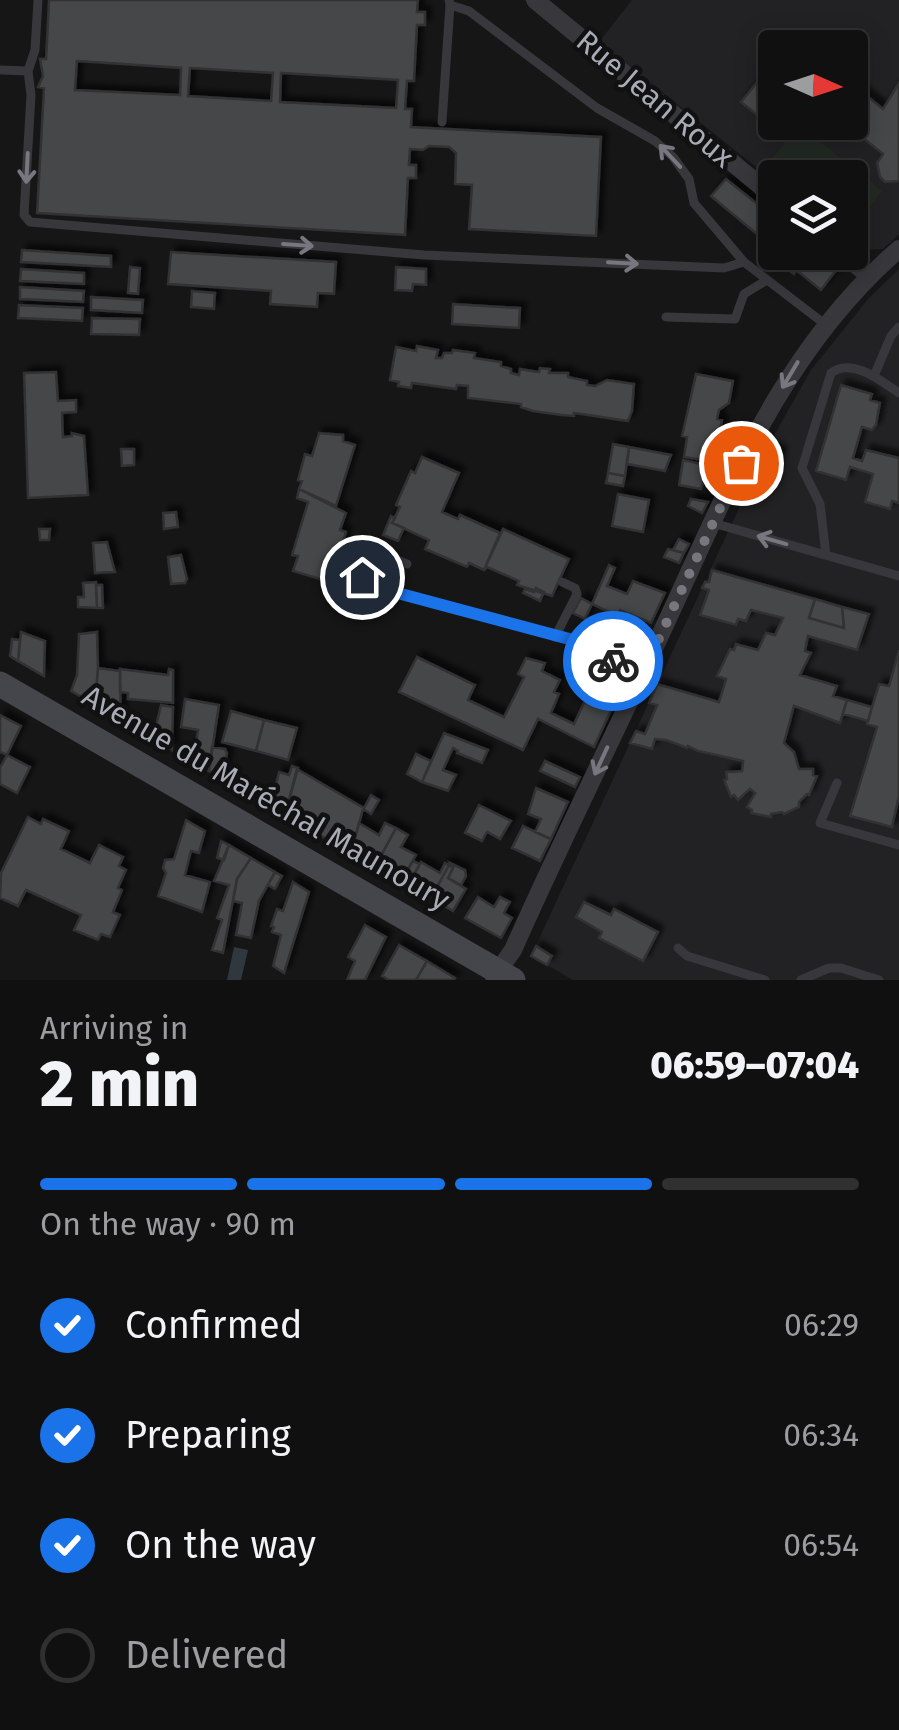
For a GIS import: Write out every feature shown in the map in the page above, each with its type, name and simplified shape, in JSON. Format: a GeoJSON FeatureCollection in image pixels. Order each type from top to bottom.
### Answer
{"type":"FeatureCollection","features":[{"type":"Feature","properties":{"kind":"main road","name":"Avenue du Maréchal Maunoury"},"geometry":{"type":"LineString","coordinates":[[0,684],[501,977]]}},
{"type":"Feature","properties":{"kind":"street","name":"Rue Jean Roux"},"geometry":{"type":"LineString","coordinates":[[535,0],[758,184]]}},
{"type":"Feature","properties":{"kind":"street"},"geometry":{"type":"LineString","coordinates":[[501,977],[754,434],[808,345],[868,275],[899,249]]}},
{"type":"Feature","properties":{"kind":"street"},"geometry":{"type":"LineString","coordinates":[[862,270],[868,275]]}},
{"type":"Feature","properties":{"kind":"lane"},"geometry":{"type":"LineString","coordinates":[[38,0],[35,50],[28,71],[31,95],[24,215],[30,222],[424,255],[724,268],[744,262]]}},
{"type":"Feature","properties":{"kind":"lane"},"geometry":{"type":"LineString","coordinates":[[442,122],[450,2],[469,12],[597,108],[655,141],[690,179],[694,203],[744,262],[826,325]]}},
{"type":"Feature","properties":{"kind":"lane"},"geometry":{"type":"LineString","coordinates":[[0,70],[28,71]]}},
{"type":"Feature","properties":{"kind":"lane"},"geometry":{"type":"LineString","coordinates":[[666,317],[735,319],[744,294],[767,280]]}},
{"type":"Feature","properties":{"kind":"lane"},"geometry":{"type":"LineString","coordinates":[[874,376],[891,336],[899,327]]}},
{"type":"Feature","properties":{"kind":"lane"},"geometry":{"type":"LineString","coordinates":[[826,555],[820,504],[804,473],[803,461],[831,372],[847,367],[874,376],[899,393]]}},
{"type":"Feature","properties":{"kind":"lane"},"geometry":{"type":"LineString","coordinates":[[713,523],[899,576]]}},
{"type":"Feature","properties":{"kind":"lane"},"geometry":{"type":"LineString","coordinates":[[407,564],[375,552],[370,556],[363,581],[573,640],[642,675]]}},
{"type":"Feature","properties":{"kind":"lane"},"geometry":{"type":"LineString","coordinates":[[555,637],[576,594],[575,588],[562,582]]}},
{"type":"Feature","properties":{"kind":"lane"},"geometry":{"type":"LineString","coordinates":[[837,783],[820,824],[899,845]]}},
{"type":"Feature","properties":{"kind":"lane"},"geometry":{"type":"LineString","coordinates":[[678,948],[687,956],[766,980]]}},
{"type":"Feature","properties":{"kind":"lane"},"geometry":{"type":"LineString","coordinates":[[801,980],[829,968],[841,968],[879,980]]}},
{"type":"Feature","properties":{"kind":"shaded area"},"geometry":{"type":"Polygon","coordinates":[[[632,0],[899,0],[899,234],[883,249],[868,250],[868,160],[758,160],[758,168],[599,42],[632,0]]]}},
{"type":"Feature","properties":{"kind":"shaded area"},"geometry":{"type":"Polygon","coordinates":[[[787,140],[818,140],[843,160],[771,160],[787,140]]]}},
{"type":"Feature","properties":{"kind":"shaded area"},"geometry":{"type":"Polygon","coordinates":[[[868,180],[882,191],[868,209],[868,180]]]}},
{"type":"Feature","properties":{"kind":"shaded area"},"geometry":{"type":"Polygon","coordinates":[[[899,269],[899,980],[573,980],[531,956],[767,448],[811,370],[869,298],[899,269]]]}},
{"type":"Feature","properties":{"kind":"shaded area"},"geometry":{"type":"Polygon","coordinates":[[[234,947],[248,950],[241,980],[227,980],[234,947]]]}},
{"type":"Feature","properties":{"kind":"building"},"geometry":{"type":"Polygon","coordinates":[[[49,0],[418,0],[417,12],[425,12],[425,25],[417,25],[414,81],[407,81],[405,109],[412,109],[411,127],[601,137],[596,236],[469,229],[472,185],[455,184],[456,153],[449,147],[429,146],[423,150],[410,149],[409,165],[416,165],[416,178],[408,178],[405,235],[37,213],[44,88],[38,87],[43,76],[40,59],[46,59],[49,0]],[[77,61],[75,90],[180,95],[181,68],[77,61]],[[190,68],[188,96],[271,101],[273,73],[190,68]],[[281,73],[280,102],[396,108],[398,80],[281,73]]]}},
{"type":"Feature","properties":{"kind":"building"},"geometry":{"type":"Polygon","coordinates":[[[758,81],[758,116],[741,102],[758,81]]]}},
{"type":"Feature","properties":{"kind":"building"},"geometry":{"type":"Polygon","coordinates":[[[899,83],[899,181],[885,182],[880,177],[877,163],[883,154],[866,140],[868,97],[883,109],[899,83]]]}},
{"type":"Feature","properties":{"kind":"building"},"geometry":{"type":"Polygon","coordinates":[[[726,179],[758,204],[758,235],[711,196],[726,179]]]}},
{"type":"Feature","properties":{"kind":"building"},"geometry":{"type":"Polygon","coordinates":[[[22,250],[111,256],[111,267],[21,262],[22,250]]]}},
{"type":"Feature","properties":{"kind":"building"},"geometry":{"type":"Polygon","coordinates":[[[171,252],[336,262],[334,294],[318,293],[317,307],[270,304],[271,291],[168,284],[171,252]]]}},
{"type":"Feature","properties":{"kind":"building"},"geometry":{"type":"Polygon","coordinates":[[[130,267],[140,268],[138,294],[128,293],[130,267]]]}},
{"type":"Feature","properties":{"kind":"building"},"geometry":{"type":"Polygon","coordinates":[[[396,267],[426,269],[426,285],[413,284],[412,291],[395,290],[396,267]]]}},
{"type":"Feature","properties":{"kind":"building"},"geometry":{"type":"Polygon","coordinates":[[[21,269],[84,273],[84,284],[20,281],[21,269]]]}},
{"type":"Feature","properties":{"kind":"building"},"geometry":{"type":"Polygon","coordinates":[[[796,270],[836,270],[821,290],[796,270]]]}},
{"type":"Feature","properties":{"kind":"building"},"geometry":{"type":"Polygon","coordinates":[[[20,287],[84,291],[83,302],[20,299],[20,287]]]}},
{"type":"Feature","properties":{"kind":"building"},"geometry":{"type":"Polygon","coordinates":[[[192,291],[215,293],[214,309],[191,307],[192,291]]]}},
{"type":"Feature","properties":{"kind":"building"},"geometry":{"type":"Polygon","coordinates":[[[91,297],[143,300],[142,313],[91,310],[91,297]]]}},
{"type":"Feature","properties":{"kind":"building"},"geometry":{"type":"Polygon","coordinates":[[[453,304],[520,308],[519,328],[452,324],[453,304]]]}},
{"type":"Feature","properties":{"kind":"building"},"geometry":{"type":"Polygon","coordinates":[[[19,305],[83,308],[82,321],[18,318],[19,305]]]}},
{"type":"Feature","properties":{"kind":"building"},"geometry":{"type":"Polygon","coordinates":[[[92,318],[140,319],[139,335],[91,334],[92,318]]]}},
{"type":"Feature","properties":{"kind":"building"},"geometry":{"type":"Polygon","coordinates":[[[417,346],[438,350],[436,358],[453,350],[475,353],[474,358],[501,362],[501,366],[519,375],[520,369],[539,372],[540,368],[550,369],[549,373],[568,373],[568,377],[587,381],[587,385],[607,380],[634,384],[632,411],[628,421],[574,413],[561,415],[533,411],[521,404],[468,398],[468,386],[398,386],[399,382],[390,380],[396,347],[416,351],[417,346]]]}},
{"type":"Feature","properties":{"kind":"building"},"geometry":{"type":"Polygon","coordinates":[[[56,372],[58,401],[76,400],[76,412],[62,413],[63,437],[72,433],[84,436],[88,495],[28,498],[24,373],[56,372]]]}},
{"type":"Feature","properties":{"kind":"building"},"geometry":{"type":"Polygon","coordinates":[[[696,374],[733,381],[729,403],[719,410],[717,419],[722,420],[714,462],[684,457],[687,437],[682,436],[696,374]]]}},
{"type":"Feature","properties":{"kind":"building"},"geometry":{"type":"Polygon","coordinates":[[[841,385],[872,394],[870,400],[880,403],[876,425],[872,430],[862,427],[853,458],[862,461],[866,450],[899,458],[899,503],[892,501],[890,509],[865,502],[873,474],[850,467],[846,480],[816,471],[841,385]]]}},
{"type":"Feature","properties":{"kind":"building"},"geometry":{"type":"Polygon","coordinates":[[[319,433],[343,435],[343,441],[355,445],[336,506],[299,489],[305,454],[312,456],[319,433]]]}},
{"type":"Feature","properties":{"kind":"building"},"geometry":{"type":"Polygon","coordinates":[[[613,444],[629,447],[625,476],[608,473],[613,444]]]}},
{"type":"Feature","properties":{"kind":"building"},"geometry":{"type":"Polygon","coordinates":[[[629,447],[671,455],[665,471],[627,464],[629,447]]]}},
{"type":"Feature","properties":{"kind":"building"},"geometry":{"type":"Polygon","coordinates":[[[767,448],[781,452],[770,486],[752,480],[767,448]]]}},
{"type":"Feature","properties":{"kind":"building"},"geometry":{"type":"Polygon","coordinates":[[[121,449],[134,449],[134,465],[122,466],[121,449]]]}},
{"type":"Feature","properties":{"kind":"building"},"geometry":{"type":"Polygon","coordinates":[[[422,457],[459,473],[442,512],[458,519],[460,515],[500,533],[484,570],[425,549],[429,540],[392,523],[411,471],[415,473],[422,457]]]}},
{"type":"Feature","properties":{"kind":"building"},"geometry":{"type":"Polygon","coordinates":[[[683,460],[709,468],[701,489],[679,485],[683,460]]]}},
{"type":"Feature","properties":{"kind":"building"},"geometry":{"type":"Polygon","coordinates":[[[608,473],[625,476],[623,486],[606,483],[608,473]]]}},
{"type":"Feature","properties":{"kind":"building"},"geometry":{"type":"Polygon","coordinates":[[[299,489],[346,513],[340,530],[346,532],[330,582],[293,571],[298,556],[292,555],[308,502],[297,498],[299,489]]]}},
{"type":"Feature","properties":{"kind":"building"},"geometry":{"type":"Polygon","coordinates":[[[618,494],[649,500],[643,532],[612,526],[618,494]]]}},
{"type":"Feature","properties":{"kind":"building"},"geometry":{"type":"Polygon","coordinates":[[[691,499],[708,502],[702,513],[688,506],[691,499]]]}},
{"type":"Feature","properties":{"kind":"building"},"geometry":{"type":"Polygon","coordinates":[[[176,512],[178,527],[164,529],[163,513],[176,512]]]}},
{"type":"Feature","properties":{"kind":"building"},"geometry":{"type":"Polygon","coordinates":[[[391,516],[395,518],[392,523],[404,528],[398,541],[383,535],[391,516]]]}},
{"type":"Feature","properties":{"kind":"building"},"geometry":{"type":"Polygon","coordinates":[[[39,529],[50,529],[49,540],[40,540],[39,529]]]}},
{"type":"Feature","properties":{"kind":"building"},"geometry":{"type":"Polygon","coordinates":[[[503,529],[569,559],[552,596],[517,585],[519,581],[487,567],[484,570],[503,529]]]}},
{"type":"Feature","properties":{"kind":"building"},"geometry":{"type":"Polygon","coordinates":[[[679,539],[689,544],[684,553],[673,550],[679,539]]]}},
{"type":"Feature","properties":{"kind":"building"},"geometry":{"type":"Polygon","coordinates":[[[107,542],[115,572],[95,573],[93,543],[107,542]]]}},
{"type":"Feature","properties":{"kind":"building"},"geometry":{"type":"Polygon","coordinates":[[[668,549],[684,553],[679,563],[664,557],[668,549]]]}},
{"type":"Feature","properties":{"kind":"building"},"geometry":{"type":"Polygon","coordinates":[[[181,555],[187,579],[185,583],[171,584],[168,557],[181,555]]]}},
{"type":"Feature","properties":{"kind":"building"},"geometry":{"type":"Polygon","coordinates":[[[609,565],[615,568],[607,586],[627,594],[633,581],[665,593],[651,623],[620,610],[617,616],[592,604],[609,565]]]}},
{"type":"Feature","properties":{"kind":"building"},"geometry":{"type":"Polygon","coordinates":[[[712,570],[815,599],[809,618],[844,628],[842,607],[869,614],[857,650],[808,636],[805,651],[811,653],[800,675],[837,686],[833,696],[847,700],[840,723],[794,706],[784,743],[794,752],[799,769],[813,769],[817,776],[799,807],[784,814],[771,817],[751,813],[747,807],[755,793],[750,789],[738,800],[734,795],[731,797],[724,780],[726,772],[742,771],[743,761],[666,740],[655,739],[652,749],[630,743],[636,731],[645,734],[657,705],[649,703],[657,684],[719,702],[726,679],[717,676],[730,649],[734,650],[736,644],[758,650],[766,633],[775,635],[783,618],[751,610],[746,621],[738,619],[736,625],[700,615],[709,590],[702,588],[709,582],[712,570]]]}},
{"type":"Feature","properties":{"kind":"building"},"geometry":{"type":"Polygon","coordinates":[[[96,582],[97,608],[78,607],[78,597],[84,597],[83,583],[96,582]]]}},
{"type":"Feature","properties":{"kind":"building"},"geometry":{"type":"Polygon","coordinates":[[[96,585],[102,585],[103,608],[97,608],[96,585]]]}},
{"type":"Feature","properties":{"kind":"building"},"geometry":{"type":"Polygon","coordinates":[[[536,588],[544,592],[540,601],[523,593],[525,589],[534,592],[536,588]]]}},
{"type":"Feature","properties":{"kind":"building"},"geometry":{"type":"Polygon","coordinates":[[[581,598],[592,604],[585,619],[573,613],[581,598]]]}},
{"type":"Feature","properties":{"kind":"building"},"geometry":{"type":"Polygon","coordinates":[[[815,599],[842,607],[844,628],[809,618],[815,599]]]}},
{"type":"Feature","properties":{"kind":"building"},"geometry":{"type":"Polygon","coordinates":[[[21,632],[45,641],[44,676],[18,661],[21,632]]]}},
{"type":"Feature","properties":{"kind":"building"},"geometry":{"type":"Polygon","coordinates":[[[97,632],[95,705],[71,691],[77,675],[79,634],[97,632]]]}},
{"type":"Feature","properties":{"kind":"building"},"geometry":{"type":"Polygon","coordinates":[[[12,639],[20,640],[18,661],[10,656],[12,639]]]}},
{"type":"Feature","properties":{"kind":"building"},"geometry":{"type":"Polygon","coordinates":[[[899,650],[899,796],[892,827],[850,816],[877,727],[867,724],[879,684],[889,686],[899,650]]]}},
{"type":"Feature","properties":{"kind":"building"},"geometry":{"type":"Polygon","coordinates":[[[417,657],[475,685],[468,700],[504,717],[524,677],[518,674],[526,658],[545,663],[542,671],[560,680],[551,713],[574,724],[594,681],[619,693],[594,747],[538,719],[523,750],[399,692],[417,657]]]}},
{"type":"Feature","properties":{"kind":"building"},"geometry":{"type":"Polygon","coordinates":[[[98,668],[120,671],[121,720],[95,705],[98,668]]]}},
{"type":"Feature","properties":{"kind":"building"},"geometry":{"type":"Polygon","coordinates":[[[120,669],[168,675],[169,669],[173,670],[173,703],[128,699],[128,693],[120,692],[120,669]]]}},
{"type":"Feature","properties":{"kind":"building"},"geometry":{"type":"Polygon","coordinates":[[[185,699],[219,705],[209,771],[193,762],[198,730],[181,727],[185,699]]]}},
{"type":"Feature","properties":{"kind":"building"},"geometry":{"type":"Polygon","coordinates":[[[847,700],[872,707],[868,721],[843,714],[847,700]]]}},
{"type":"Feature","properties":{"kind":"building"},"geometry":{"type":"Polygon","coordinates":[[[161,705],[173,707],[172,750],[153,739],[161,705]]]}},
{"type":"Feature","properties":{"kind":"building"},"geometry":{"type":"Polygon","coordinates":[[[231,711],[264,720],[256,751],[222,742],[231,711]]]}},
{"type":"Feature","properties":{"kind":"building"},"geometry":{"type":"Polygon","coordinates":[[[0,715],[21,726],[7,755],[0,752],[0,715]]]}},
{"type":"Feature","properties":{"kind":"building"},"geometry":{"type":"Polygon","coordinates":[[[264,720],[297,728],[288,760],[256,751],[264,720]]]}},
{"type":"Feature","properties":{"kind":"building"},"geometry":{"type":"Polygon","coordinates":[[[444,733],[488,750],[482,763],[453,748],[443,770],[456,775],[448,791],[422,782],[444,733]]]}},
{"type":"Feature","properties":{"kind":"building"},"geometry":{"type":"Polygon","coordinates":[[[212,747],[227,753],[223,780],[209,771],[212,747]]]}},
{"type":"Feature","properties":{"kind":"building"},"geometry":{"type":"Polygon","coordinates":[[[416,754],[431,761],[422,782],[407,774],[416,754]]]}},
{"type":"Feature","properties":{"kind":"building"},"geometry":{"type":"Polygon","coordinates":[[[7,755],[30,767],[17,793],[0,784],[0,768],[7,755]]]}},
{"type":"Feature","properties":{"kind":"building"},"geometry":{"type":"Polygon","coordinates":[[[545,761],[580,777],[575,787],[540,771],[545,761]]]}},
{"type":"Feature","properties":{"kind":"building"},"geometry":{"type":"Polygon","coordinates":[[[292,766],[298,768],[288,804],[272,800],[279,772],[289,775],[292,766]]]}},
{"type":"Feature","properties":{"kind":"building"},"geometry":{"type":"Polygon","coordinates":[[[297,769],[364,808],[371,795],[379,800],[371,814],[363,809],[351,853],[285,815],[297,769]]]}},
{"type":"Feature","properties":{"kind":"building"},"geometry":{"type":"Polygon","coordinates":[[[536,788],[568,802],[551,839],[535,832],[541,819],[528,814],[536,788]]]}},
{"type":"Feature","properties":{"kind":"building"},"geometry":{"type":"Polygon","coordinates":[[[479,805],[511,821],[500,839],[487,832],[482,841],[465,833],[479,805]]]}},
{"type":"Feature","properties":{"kind":"building"},"geometry":{"type":"Polygon","coordinates":[[[28,817],[69,831],[61,849],[90,863],[99,845],[123,857],[119,866],[126,870],[113,912],[120,915],[110,937],[101,934],[98,940],[74,930],[81,915],[26,890],[18,906],[0,898],[1,873],[28,817]]]}},
{"type":"Feature","properties":{"kind":"building"},"geometry":{"type":"Polygon","coordinates":[[[186,820],[205,831],[199,853],[191,851],[185,875],[210,882],[202,912],[158,896],[166,873],[165,860],[174,859],[186,820]]]}},
{"type":"Feature","properties":{"kind":"building"},"geometry":{"type":"Polygon","coordinates":[[[359,823],[379,835],[385,823],[396,828],[375,867],[351,853],[359,823]]]}},
{"type":"Feature","properties":{"kind":"building"},"geometry":{"type":"Polygon","coordinates":[[[523,826],[551,839],[540,861],[512,848],[523,826]]]}},
{"type":"Feature","properties":{"kind":"building"},"geometry":{"type":"Polygon","coordinates":[[[396,828],[408,835],[401,847],[416,855],[401,881],[375,867],[396,828]]]}},
{"type":"Feature","properties":{"kind":"building"},"geometry":{"type":"Polygon","coordinates":[[[221,841],[229,845],[224,860],[217,858],[221,841]]]}},
{"type":"Feature","properties":{"kind":"building"},"geometry":{"type":"Polygon","coordinates":[[[229,845],[251,858],[237,879],[223,953],[212,950],[222,920],[217,918],[229,885],[214,881],[229,845]]]}},
{"type":"Feature","properties":{"kind":"building"},"geometry":{"type":"Polygon","coordinates":[[[251,858],[275,872],[259,901],[251,938],[236,935],[242,903],[233,901],[237,879],[251,858]]]}},
{"type":"Feature","properties":{"kind":"building"},"geometry":{"type":"Polygon","coordinates":[[[413,861],[420,864],[408,885],[401,881],[413,861]]]}},
{"type":"Feature","properties":{"kind":"building"},"geometry":{"type":"Polygon","coordinates":[[[421,862],[440,873],[445,863],[449,865],[431,898],[408,885],[421,862]]]}},
{"type":"Feature","properties":{"kind":"building"},"geometry":{"type":"Polygon","coordinates":[[[450,863],[465,870],[461,885],[448,878],[453,868],[450,863]]]}},
{"type":"Feature","properties":{"kind":"building"},"geometry":{"type":"Polygon","coordinates":[[[449,865],[453,868],[448,878],[466,889],[453,911],[431,898],[449,865]]]}},
{"type":"Feature","properties":{"kind":"building"},"geometry":{"type":"Polygon","coordinates":[[[275,872],[282,876],[275,889],[268,885],[275,872]]]}},
{"type":"Feature","properties":{"kind":"building"},"geometry":{"type":"Polygon","coordinates":[[[293,882],[309,892],[284,973],[273,966],[281,935],[272,932],[271,926],[277,909],[283,911],[293,882]]]}},
{"type":"Feature","properties":{"kind":"building"},"geometry":{"type":"Polygon","coordinates":[[[478,897],[494,907],[500,897],[510,902],[504,913],[512,918],[501,938],[465,918],[478,897]]]}},
{"type":"Feature","properties":{"kind":"building"},"geometry":{"type":"Polygon","coordinates":[[[584,902],[611,915],[614,909],[658,932],[643,961],[599,938],[602,932],[576,917],[584,902]]]}},
{"type":"Feature","properties":{"kind":"building"},"geometry":{"type":"Polygon","coordinates":[[[365,925],[386,937],[365,980],[347,980],[355,961],[348,957],[365,925]]]}},
{"type":"Feature","properties":{"kind":"building"},"geometry":{"type":"Polygon","coordinates":[[[399,945],[427,961],[416,980],[389,980],[382,976],[399,945]]]}},
{"type":"Feature","properties":{"kind":"building"},"geometry":{"type":"Polygon","coordinates":[[[536,946],[552,956],[547,965],[531,956],[536,946]]]}},
{"type":"Feature","properties":{"kind":"building"},"geometry":{"type":"Polygon","coordinates":[[[427,961],[455,978],[454,980],[416,980],[427,961]]]}},
{"type":"Feature","properties":{"kind":"way so far"},"geometry":{"type":"LineString","coordinates":[[613,661],[642,675],[741,463]]}},
{"type":"Feature","properties":{"kind":"route"},"geometry":{"type":"LineString","coordinates":[[362,577],[366,584],[573,640],[613,661]]}}]}
